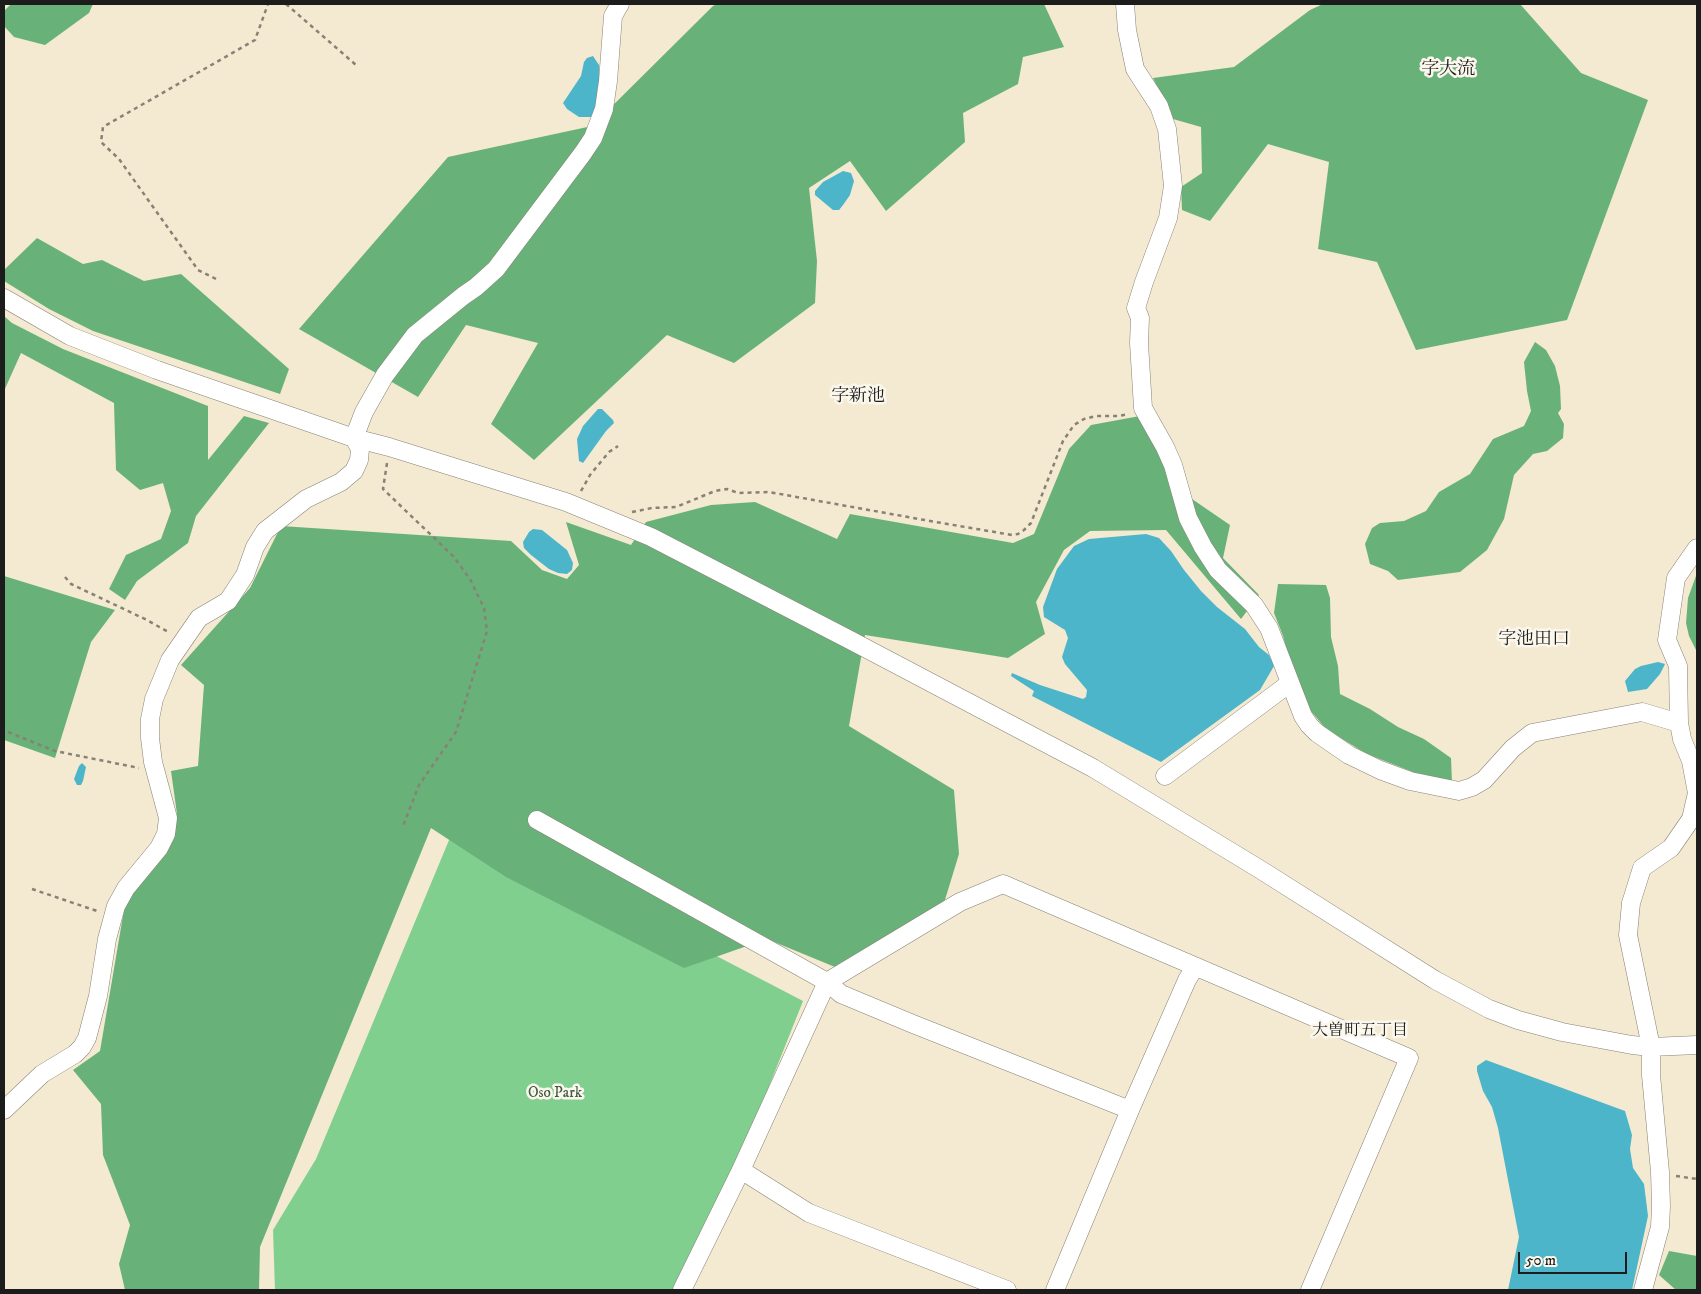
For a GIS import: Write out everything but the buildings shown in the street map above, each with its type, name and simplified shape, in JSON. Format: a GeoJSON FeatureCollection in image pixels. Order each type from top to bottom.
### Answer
{"type":"FeatureCollection","features":[{"type":"Feature","properties":{"kind":"street"},"geometry":{"type":"LineString","coordinates":[[4,1110],[42,1074],[75,1054],[82,1047],[98,996],[107,939],[116,906],[126,888],[158,848],[166,834],[168,818],[156,772],[150,738],[150,719],[154,699],[170,660],[200,618],[228,601],[245,575],[255,547],[265,531],[306,499],[341,482],[354,471],[360,449],[354,438],[364,412],[385,375],[415,336],[496,269],[593,138],[604,109],[613,16],[620,4]]}},
{"type":"Feature","properties":{"kind":"street"},"geometry":{"type":"LineString","coordinates":[[1125,4],[1127,30],[1135,69],[1159,106],[1167,129],[1173,186],[1168,218],[1136,308],[1140,318],[1139,343],[1143,408],[1166,447],[1188,518],[1202,548],[1218,570],[1254,605],[1269,628],[1303,716],[1309,725],[1317,733],[1349,755],[1380,770],[1410,782],[1462,791],[1484,780],[1513,748],[1532,733],[1642,712],[1679,723]]}},
{"type":"Feature","properties":{"kind":"street"},"geometry":{"type":"LineString","coordinates":[[4,298],[70,336],[156,370],[354,438],[566,502],[651,537],[1093,768],[1261,870],[1435,980],[1489,1009],[1518,1020],[1562,1032],[1632,1046],[1697,1045]]}},
{"type":"Feature","properties":{"kind":"street"},"geometry":{"type":"LineString","coordinates":[[1643,1290],[1660,1227],[1660,1172],[1651,1076],[1651,1047],[1628,935],[1631,903],[1642,868],[1671,848],[1691,819],[1697,793],[1691,761],[1682,739],[1679,723],[1678,666],[1667,640],[1676,578],[1697,548]]}},
{"type":"Feature","properties":{"kind":"street"},"geometry":{"type":"LineString","coordinates":[[1165,776],[1290,683]]}},
{"type":"Feature","properties":{"kind":"street"},"geometry":{"type":"LineString","coordinates":[[537,820],[827,982],[841,994],[1130,1110]]}},
{"type":"Feature","properties":{"kind":"street"},"geometry":{"type":"LineString","coordinates":[[682,1290],[741,1170],[827,982],[960,902],[1003,884],[1409,1058],[1310,1290]]}},
{"type":"Feature","properties":{"kind":"street"},"geometry":{"type":"LineString","coordinates":[[1055,1290],[1130,1110],[1187,980],[1195,967]]}},
{"type":"Feature","properties":{"kind":"street"},"geometry":{"type":"LineString","coordinates":[[741,1170],[809,1213],[1007,1290]]}},
{"type":"Feature","properties":{"kind":"path"},"geometry":{"type":"LineString","coordinates":[[216,279],[198,270],[119,159],[101,142],[103,127],[255,40],[268,4]]}},
{"type":"Feature","properties":{"kind":"path"},"geometry":{"type":"LineString","coordinates":[[286,4],[356,65]]}},
{"type":"Feature","properties":{"kind":"path"},"geometry":{"type":"LineString","coordinates":[[630,512],[652,508],[676,507],[716,491],[727,489],[738,493],[768,492],[930,522],[1012,535],[1018,534],[1030,523],[1063,441],[1074,425],[1084,419],[1096,416],[1118,416],[1136,412],[1143,408]]}},
{"type":"Feature","properties":{"kind":"path"},"geometry":{"type":"LineString","coordinates":[[580,493],[590,475],[609,452],[618,446]]}},
{"type":"Feature","properties":{"kind":"path"},"geometry":{"type":"LineString","coordinates":[[389,447],[383,489],[453,556],[470,579],[484,608],[487,631],[456,732],[419,785],[403,826]]}},
{"type":"Feature","properties":{"kind":"path"},"geometry":{"type":"LineString","coordinates":[[65,577],[71,584],[147,620],[184,641]]}},
{"type":"Feature","properties":{"kind":"path"},"geometry":{"type":"LineString","coordinates":[[8,732],[55,751],[156,772]]}},
{"type":"Feature","properties":{"kind":"path"},"geometry":{"type":"LineString","coordinates":[[32,889],[113,916]]}},
{"type":"Feature","properties":{"kind":"path"},"geometry":{"type":"LineString","coordinates":[[1660,1172],[1678,1177],[1697,1179]]}},
{"type":"Feature","properties":{"kind":"green space"},"geometry":{"type":"Polygon","coordinates":[[[11,4],[93,4],[89,13],[45,45],[14,37],[4,26],[4,11],[11,4]]]}},
{"type":"Feature","properties":{"kind":"green space"},"geometry":{"type":"Polygon","coordinates":[[[717,4],[1044,4],[1064,47],[1023,57],[1018,84],[963,113],[965,142],[886,211],[850,161],[809,188],[817,261],[815,303],[734,363],[667,335],[534,460],[491,424],[538,343],[466,325],[418,397],[299,329],[448,157],[592,126],[717,4]]]}},
{"type":"Feature","properties":{"kind":"green space"},"geometry":{"type":"Polygon","coordinates":[[[1323,4],[1520,4],[1581,73],[1648,100],[1567,320],[1416,350],[1377,262],[1318,249],[1329,162],[1268,144],[1210,221],[1182,210],[1181,187],[1202,173],[1201,127],[1173,119],[1153,78],[1234,67],[1310,10],[1323,4]]]}},
{"type":"Feature","properties":{"kind":"green space"},"geometry":{"type":"Polygon","coordinates":[[[37,238],[83,264],[102,260],[144,281],[181,274],[289,369],[280,394],[93,331],[49,309],[4,281],[4,270],[37,238]]]}},
{"type":"Feature","properties":{"kind":"green space"},"geometry":{"type":"Polygon","coordinates":[[[4,316],[12,323],[63,349],[208,406],[208,460],[244,416],[269,423],[196,516],[188,543],[137,581],[125,600],[109,589],[126,555],[161,539],[171,511],[163,483],[140,490],[116,470],[114,403],[21,353],[4,391],[4,316]]]}},
{"type":"Feature","properties":{"kind":"green space"},"geometry":{"type":"Polygon","coordinates":[[[1535,342],[1546,350],[1555,366],[1560,386],[1561,409],[1558,413],[1564,424],[1563,438],[1547,451],[1533,454],[1514,475],[1504,519],[1487,550],[1460,572],[1398,580],[1388,571],[1370,564],[1365,544],[1372,528],[1380,523],[1404,521],[1426,511],[1439,492],[1470,474],[1493,439],[1524,426],[1531,411],[1524,362],[1535,342]]]}},
{"type":"Feature","properties":{"kind":"green space"},"geometry":{"type":"Polygon","coordinates":[[[1140,416],[1161,452],[1173,486],[1230,525],[1223,558],[1259,595],[1241,619],[1166,530],[1090,531],[1064,550],[1036,602],[1045,634],[1008,658],[865,635],[849,726],[954,790],[959,854],[944,903],[835,967],[767,939],[684,968],[506,877],[431,828],[260,1247],[259,1290],[125,1290],[119,1264],[130,1225],[103,1155],[101,1104],[73,1070],[100,1051],[126,898],[163,854],[177,814],[171,771],[198,766],[204,685],[181,665],[250,588],[281,526],[511,541],[542,570],[567,579],[579,565],[566,522],[631,545],[646,522],[711,505],[755,502],[837,539],[850,514],[1013,543],[1034,534],[1069,449],[1091,425],[1140,416]]]}},
{"type":"Feature","properties":{"kind":"green space"},"geometry":{"type":"Polygon","coordinates":[[[1697,573],[1697,652],[1689,636],[1686,623],[1688,598],[1697,573]]]}},
{"type":"Feature","properties":{"kind":"green space"},"geometry":{"type":"Polygon","coordinates":[[[4,576],[115,610],[91,642],[55,758],[4,740],[4,576]]]}},
{"type":"Feature","properties":{"kind":"green space"},"geometry":{"type":"Polygon","coordinates":[[[1278,584],[1326,585],[1330,598],[1331,637],[1338,666],[1340,694],[1370,709],[1398,727],[1424,739],[1451,758],[1452,783],[1418,774],[1367,754],[1327,730],[1309,709],[1293,673],[1283,636],[1274,613],[1278,584]]]}},
{"type":"Feature","properties":{"kind":"green space","name":"Oso Park"},"geometry":{"type":"Polygon","coordinates":[[[457,821],[803,1001],[688,1290],[275,1290],[273,1230],[316,1159],[457,821]]]}},
{"type":"Feature","properties":{"kind":"green space"},"geometry":{"type":"Polygon","coordinates":[[[1669,1251],[1697,1256],[1697,1290],[1676,1290],[1659,1275],[1669,1251]]]}},
{"type":"Feature","properties":{"kind":"water"},"geometry":{"type":"Polygon","coordinates":[[[593,56],[599,65],[600,96],[592,117],[579,117],[567,109],[563,103],[581,76],[584,62],[587,58],[593,56]]]}},
{"type":"Feature","properties":{"kind":"water"},"geometry":{"type":"Polygon","coordinates":[[[843,171],[851,173],[854,181],[850,195],[843,205],[839,210],[833,210],[815,195],[815,191],[823,182],[843,171]]]}},
{"type":"Feature","properties":{"kind":"water"},"geometry":{"type":"Polygon","coordinates":[[[598,409],[602,409],[614,423],[583,463],[579,461],[577,439],[583,426],[598,409]]]}},
{"type":"Feature","properties":{"kind":"water"},"geometry":{"type":"Polygon","coordinates":[[[533,529],[542,530],[567,550],[573,563],[572,570],[567,574],[549,569],[524,548],[523,542],[533,529]]]}},
{"type":"Feature","properties":{"kind":"water"},"geometry":{"type":"Polygon","coordinates":[[[1146,534],[1159,538],[1201,591],[1217,607],[1245,629],[1259,647],[1269,655],[1274,666],[1260,690],[1161,762],[1032,696],[1034,691],[1011,676],[1012,673],[1040,685],[1083,699],[1086,697],[1087,690],[1065,664],[1062,657],[1068,638],[1065,630],[1044,617],[1043,607],[1057,569],[1074,546],[1089,539],[1146,534]]]}},
{"type":"Feature","properties":{"kind":"water"},"geometry":{"type":"Polygon","coordinates":[[[1658,662],[1665,664],[1660,674],[1647,689],[1628,692],[1625,681],[1635,669],[1658,662]]]}},
{"type":"Feature","properties":{"kind":"water"},"geometry":{"type":"Polygon","coordinates":[[[82,763],[86,767],[83,781],[81,785],[77,785],[74,779],[82,763]]]}},
{"type":"Feature","properties":{"kind":"water"},"geometry":{"type":"Polygon","coordinates":[[[1486,1060],[1625,1111],[1632,1135],[1630,1149],[1633,1168],[1644,1184],[1648,1216],[1632,1290],[1508,1290],[1519,1237],[1498,1128],[1492,1107],[1483,1091],[1477,1071],[1477,1066],[1486,1060]]]}},
{"type":"Feature","properties":{"kind":"district","name":"字大流"},"geometry":{"type":"Point","coordinates":[1448,70]}},
{"type":"Feature","properties":{"kind":"district","name":"字新池"},"geometry":{"type":"Point","coordinates":[858,397]}},
{"type":"Feature","properties":{"kind":"district","name":"字池田口"},"geometry":{"type":"Point","coordinates":[1534,640]}},
{"type":"Feature","properties":{"kind":"district","name":"大曽町五丁目"},"geometry":{"type":"Point","coordinates":[1360,1032]}}]}
